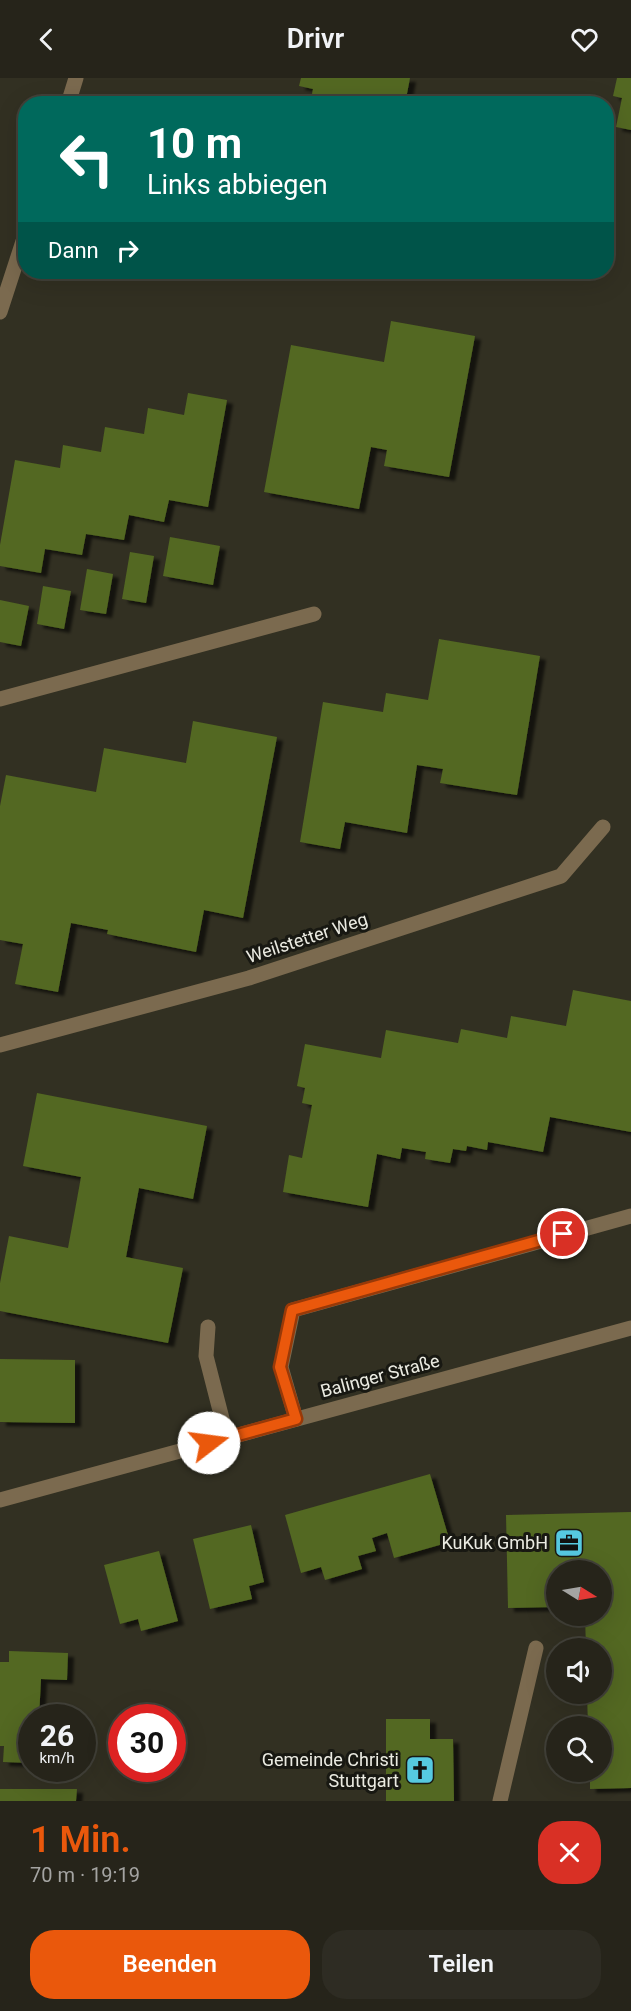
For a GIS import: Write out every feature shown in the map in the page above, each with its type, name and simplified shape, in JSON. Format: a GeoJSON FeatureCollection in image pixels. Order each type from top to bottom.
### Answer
{"type":"FeatureCollection","features":[{"type":"Feature","properties":{"kind":"street"},"geometry":{"type":"LineString","coordinates":[[70,96],[76,78]]}},
{"type":"Feature","properties":{"kind":"street"},"geometry":{"type":"LineString","coordinates":[[0,312],[18,257]]}},
{"type":"Feature","properties":{"kind":"street"},"geometry":{"type":"LineString","coordinates":[[0,699],[314,614]]}},
{"type":"Feature","properties":{"kind":"street","name":"Weilstetter Weg"},"geometry":{"type":"LineString","coordinates":[[0,1045],[249,978],[561,876],[603,827]]}},
{"type":"Feature","properties":{"kind":"street"},"geometry":{"type":"LineString","coordinates":[[296,1419],[280,1367],[292,1310],[631,1216]]}},
{"type":"Feature","properties":{"kind":"street"},"geometry":{"type":"LineString","coordinates":[[208,1327],[206,1356],[227,1438]]}},
{"type":"Feature","properties":{"kind":"street","name":"Balinger Straße"},"geometry":{"type":"LineString","coordinates":[[0,1500],[631,1328]]}},
{"type":"Feature","properties":{"kind":"street"},"geometry":{"type":"LineString","coordinates":[[500,1801],[536,1648]]}},
{"type":"Feature","properties":{"kind":"building"},"geometry":{"type":"Polygon","coordinates":[[[301,78],[410,78],[407,96],[312,96],[313,89],[299,86],[301,78]]]}},
{"type":"Feature","properties":{"kind":"building"},"geometry":{"type":"Polygon","coordinates":[[[617,78],[631,78],[631,130],[616,127],[622,98],[613,96],[617,78]]]}},
{"type":"Feature","properties":{"kind":"building"},"geometry":{"type":"Polygon","coordinates":[[[391,321],[475,336],[449,477],[384,466],[387,450],[371,447],[359,509],[264,492],[291,345],[384,362],[391,321]]]}},
{"type":"Feature","properties":{"kind":"building"},"geometry":{"type":"Polygon","coordinates":[[[188,393],[227,400],[208,507],[169,500],[164,522],[129,515],[124,540],[86,534],[82,555],[45,549],[41,573],[0,566],[0,545],[15,460],[60,468],[63,445],[101,452],[105,427],[144,434],[148,408],[184,415],[188,393]]]}},
{"type":"Feature","properties":{"kind":"building"},"geometry":{"type":"Polygon","coordinates":[[[170,537],[220,546],[213,585],[163,576],[170,537]]]}},
{"type":"Feature","properties":{"kind":"building"},"geometry":{"type":"Polygon","coordinates":[[[130,552],[154,556],[146,603],[122,599],[130,552]]]}},
{"type":"Feature","properties":{"kind":"building"},"geometry":{"type":"Polygon","coordinates":[[[87,569],[113,574],[106,614],[80,610],[87,569]]]}},
{"type":"Feature","properties":{"kind":"building"},"geometry":{"type":"Polygon","coordinates":[[[43,586],[71,591],[64,629],[37,624],[43,586]]]}},
{"type":"Feature","properties":{"kind":"building"},"geometry":{"type":"Polygon","coordinates":[[[0,600],[29,606],[21,646],[0,642],[0,600]]]}},
{"type":"Feature","properties":{"kind":"building"},"geometry":{"type":"Polygon","coordinates":[[[439,639],[540,656],[517,795],[440,783],[443,769],[417,765],[407,833],[345,822],[340,849],[300,842],[323,702],[383,712],[386,693],[428,700],[439,639]]]}},
{"type":"Feature","properties":{"kind":"building"},"geometry":{"type":"Polygon","coordinates":[[[193,721],[277,737],[243,918],[204,910],[196,952],[107,934],[108,930],[71,923],[58,992],[15,984],[23,944],[0,940],[0,806],[6,775],[96,792],[104,748],[186,763],[193,721]]]}},
{"type":"Feature","properties":{"kind":"building"},"geometry":{"type":"Polygon","coordinates":[[[573,990],[631,1001],[631,1132],[550,1117],[543,1152],[488,1142],[487,1150],[467,1146],[466,1151],[453,1149],[450,1163],[425,1159],[426,1152],[402,1148],[400,1159],[377,1154],[368,1207],[283,1192],[289,1155],[302,1158],[312,1105],[302,1103],[305,1088],[297,1086],[305,1044],[381,1058],[386,1030],[458,1043],[461,1029],[507,1038],[511,1016],[566,1026],[573,990]]]}},
{"type":"Feature","properties":{"kind":"building"},"geometry":{"type":"Polygon","coordinates":[[[37,1093],[207,1126],[193,1199],[139,1188],[126,1257],[183,1268],[168,1343],[0,1311],[0,1283],[9,1236],[68,1248],[81,1177],[23,1166],[37,1093]]]}},
{"type":"Feature","properties":{"kind":"building"},"geometry":{"type":"Polygon","coordinates":[[[0,1359],[75,1360],[75,1423],[0,1422],[0,1359]]]}},
{"type":"Feature","properties":{"kind":"building"},"geometry":{"type":"Polygon","coordinates":[[[430,1474],[450,1542],[394,1558],[387,1533],[372,1538],[376,1551],[358,1556],[362,1569],[325,1580],[321,1567],[301,1573],[285,1515],[430,1474]]]}},
{"type":"Feature","properties":{"kind":"building","name":"KuKuk GmbH"},"geometry":{"type":"Polygon","coordinates":[[[631,1512],[631,1788],[590,1789],[590,1782],[612,1782],[612,1716],[588,1716],[587,1704],[612,1704],[612,1638],[586,1638],[585,1626],[612,1626],[612,1560],[546,1560],[546,1607],[508,1608],[506,1515],[631,1512]]]}},
{"type":"Feature","properties":{"kind":"building"},"geometry":{"type":"Polygon","coordinates":[[[251,1525],[264,1582],[249,1586],[252,1599],[210,1609],[193,1539],[251,1525]]]}},
{"type":"Feature","properties":{"kind":"building"},"geometry":{"type":"Polygon","coordinates":[[[159,1551],[178,1621],[141,1631],[138,1619],[120,1624],[104,1565],[159,1551]]]}},
{"type":"Feature","properties":{"kind":"building"},"geometry":{"type":"Polygon","coordinates":[[[9,1651],[68,1653],[67,1680],[41,1679],[40,1704],[18,1704],[18,1763],[3,1762],[4,1746],[0,1746],[0,1662],[9,1662],[9,1651]]]}},
{"type":"Feature","properties":{"kind":"building","name":"Gemeinde Christi Stuttgart"},"geometry":{"type":"Polygon","coordinates":[[[386,1719],[430,1719],[430,1739],[453,1739],[454,1801],[386,1801],[386,1719]]]}},
{"type":"Feature","properties":{"kind":"building"},"geometry":{"type":"Polygon","coordinates":[[[0,1789],[77,1789],[76,1801],[0,1801],[0,1789]]]}},
{"type":"Feature","properties":{"kind":"place","name":"KuKuk GmbH"},"geometry":{"type":"Point","coordinates":[569,1543]}},
{"type":"Feature","properties":{"kind":"place","name":"Gemeinde Christi Stuttgart"},"geometry":{"type":"Point","coordinates":[420,1770]}},
{"type":"Feature","properties":{"kind":"route"},"geometry":{"type":"LineString","coordinates":[[209,1443],[296,1419],[280,1367],[292,1310],[563,1234]]}}]}
